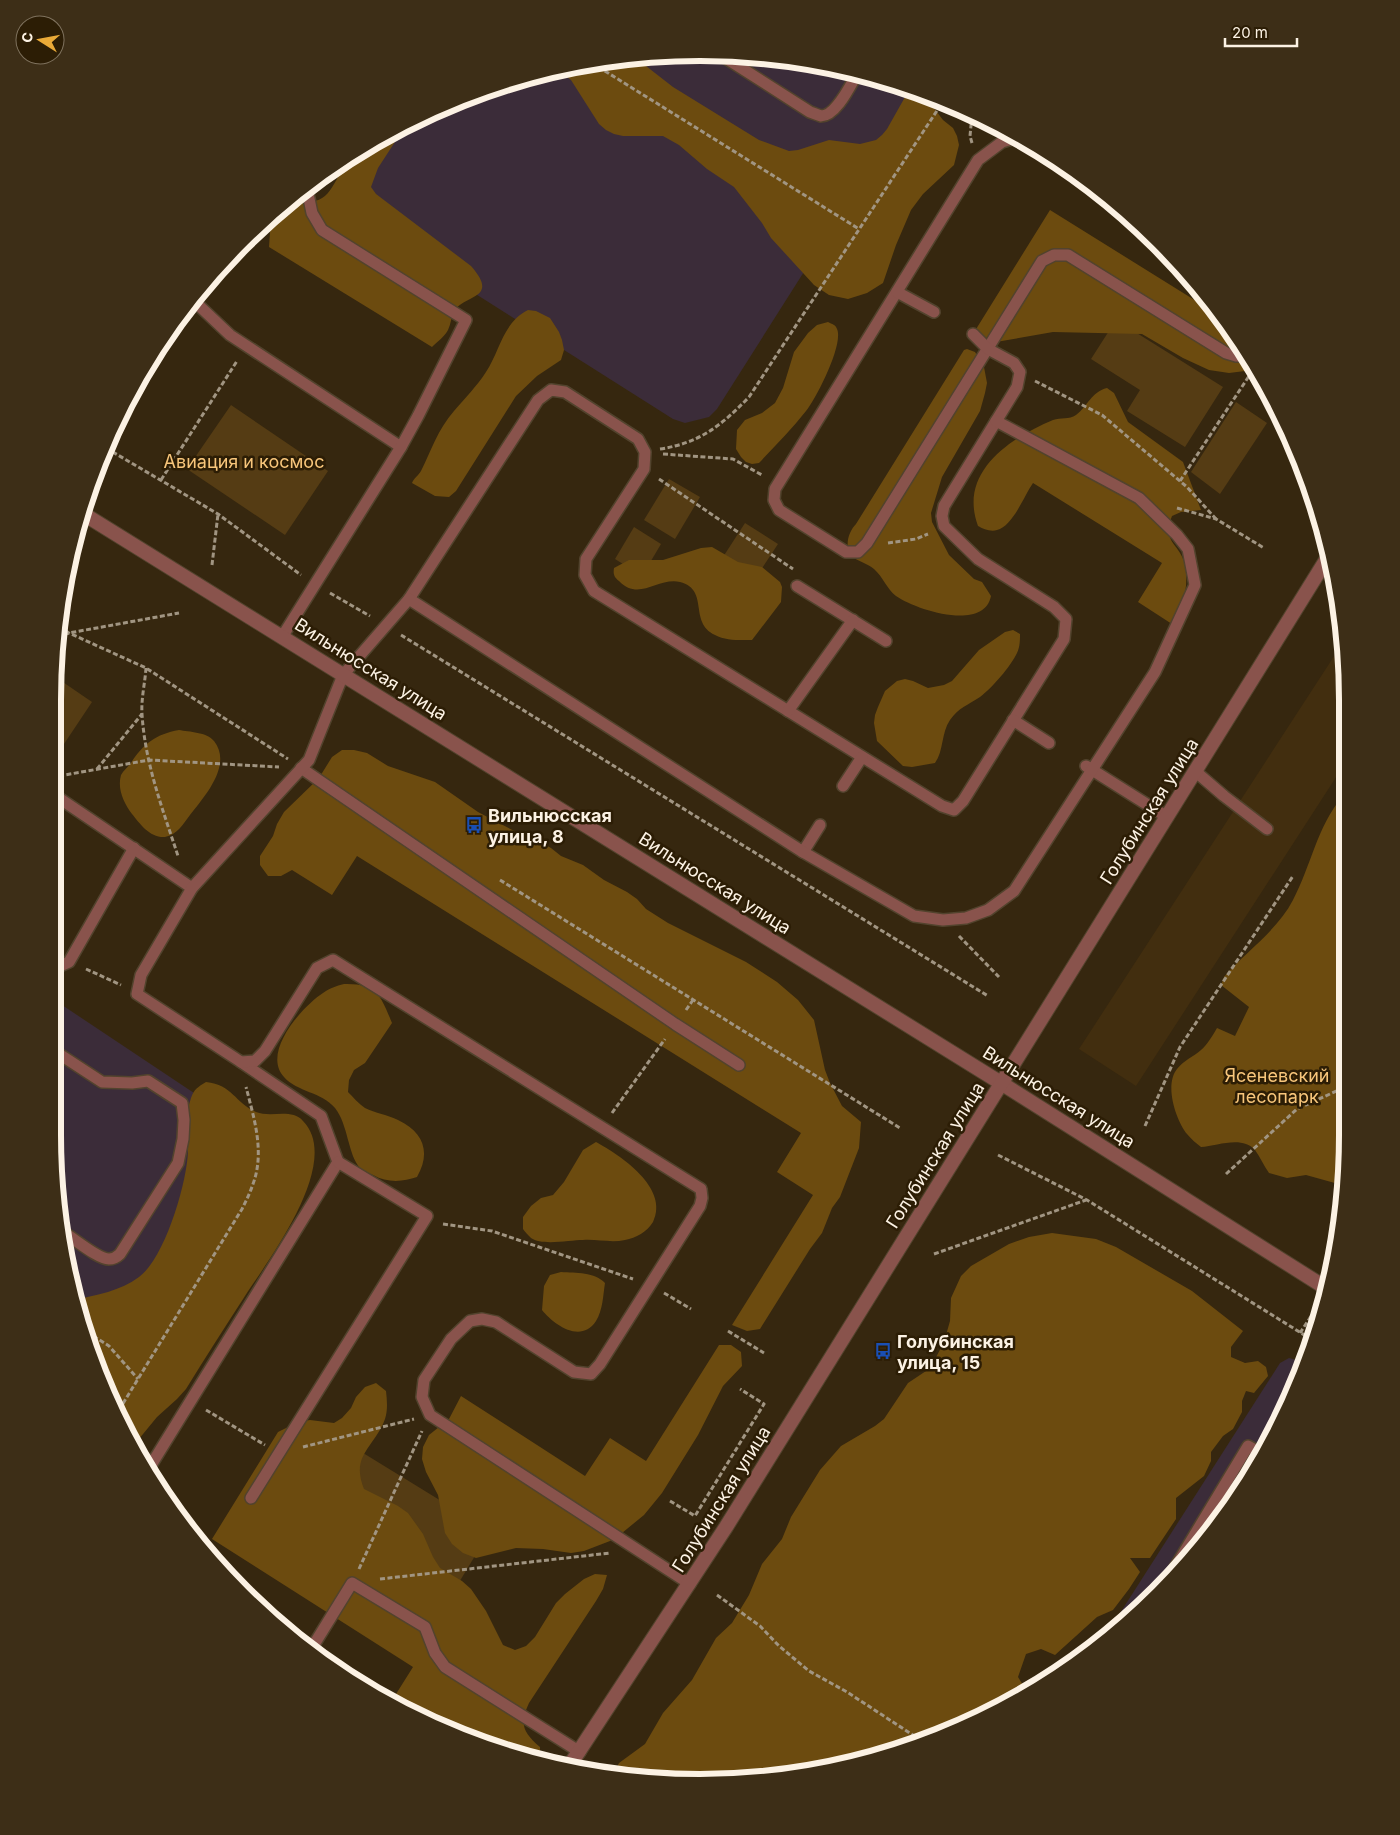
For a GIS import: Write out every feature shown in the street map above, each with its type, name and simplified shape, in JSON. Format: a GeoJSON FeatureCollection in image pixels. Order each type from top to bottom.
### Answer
{"type":"FeatureCollection","features":[{"type":"Feature","properties":{"kind":"street","name":"Вильнюсская улица"},"geometry":{"type":"LineString","coordinates":[[88,517],[1001,1083],[1320,1285]]}},
{"type":"Feature","properties":{"kind":"street","name":"Голубинская улица"},"geometry":{"type":"LineString","coordinates":[[574,1761],[690,1584],[1324,564]]}},
{"type":"Feature","properties":{"kind":"lane"},"geometry":{"type":"LineString","coordinates":[[733,63],[810,112],[820,116],[828,114],[835,109],[853,80]]}},
{"type":"Feature","properties":{"kind":"lane"},"geometry":{"type":"LineString","coordinates":[[1007,140],[1002,142],[978,160],[774,490],[774,500],[779,510],[846,552],[858,552],[867,543],[1042,261],[1054,255],[1068,255],[1226,353],[1238,356]]}},
{"type":"Feature","properties":{"kind":"lane"},"geometry":{"type":"LineString","coordinates":[[282,637],[316,586],[401,447],[466,320],[322,230],[312,213],[308,195]]}},
{"type":"Feature","properties":{"kind":"lane"},"geometry":{"type":"LineString","coordinates":[[897,292],[934,312]]}},
{"type":"Feature","properties":{"kind":"lane"},"geometry":{"type":"LineString","coordinates":[[198,305],[230,335],[401,447]]}},
{"type":"Feature","properties":{"kind":"lane"},"geometry":{"type":"LineString","coordinates":[[251,1498],[427,1216],[338,1162],[321,1116],[137,994],[141,975],[189,886],[309,760],[343,675],[409,598],[538,400],[550,390],[565,392],[638,438],[645,452],[644,469],[586,559],[585,576],[594,591],[942,806],[954,810],[963,801],[1064,639],[1066,619],[1054,606],[978,559],[944,526],[942,516],[944,506],[1017,387],[1020,372],[1014,363],[988,349],[973,334]]}},
{"type":"Feature","properties":{"kind":"lane"},"geometry":{"type":"LineString","coordinates":[[409,598],[803,852],[914,916],[942,920],[966,918],[988,910],[1014,891],[1089,768],[1155,672],[1195,585],[1188,549],[1177,535],[1139,498],[996,421]]}},
{"type":"Feature","properties":{"kind":"lane"},"geometry":{"type":"LineString","coordinates":[[798,586],[886,641]]}},
{"type":"Feature","properties":{"kind":"lane"},"geometry":{"type":"LineString","coordinates":[[788,711],[853,620]]}},
{"type":"Feature","properties":{"kind":"lane"},"geometry":{"type":"LineString","coordinates":[[1013,720],[1049,743]]}},
{"type":"Feature","properties":{"kind":"lane"},"geometry":{"type":"LineString","coordinates":[[844,786],[862,757]]}},
{"type":"Feature","properties":{"kind":"lane"},"geometry":{"type":"LineString","coordinates":[[301,768],[675,1024],[739,1065]]}},
{"type":"Feature","properties":{"kind":"lane"},"geometry":{"type":"LineString","coordinates":[[1089,768],[1167,816]]}},
{"type":"Feature","properties":{"kind":"lane"},"geometry":{"type":"LineString","coordinates":[[1195,771],[1267,829]]}},
{"type":"Feature","properties":{"kind":"lane"},"geometry":{"type":"LineString","coordinates":[[61,799],[189,886]]}},
{"type":"Feature","properties":{"kind":"lane"},"geometry":{"type":"LineString","coordinates":[[803,852],[820,825]]}},
{"type":"Feature","properties":{"kind":"lane"},"geometry":{"type":"LineString","coordinates":[[61,963],[134,848]]}},
{"type":"Feature","properties":{"kind":"lane"},"geometry":{"type":"LineString","coordinates":[[240,1062],[255,1062],[265,1052],[317,968],[332,960],[701,1188],[702,1198],[700,1206],[600,1364],[590,1374],[574,1372],[496,1322],[482,1319],[470,1321],[451,1339],[424,1380],[422,1397],[430,1415],[690,1584]]}},
{"type":"Feature","properties":{"kind":"lane"},"geometry":{"type":"LineString","coordinates":[[61,1055],[102,1082],[132,1083],[148,1081],[182,1103],[184,1120],[183,1139],[178,1163],[120,1254],[115,1258],[101,1257],[70,1237]]}},
{"type":"Feature","properties":{"kind":"lane"},"geometry":{"type":"LineString","coordinates":[[152,1463],[338,1162]]}},
{"type":"Feature","properties":{"kind":"lane"},"geometry":{"type":"LineString","coordinates":[[1186,1548],[1248,1446],[1255,1450]]}},
{"type":"Feature","properties":{"kind":"lane"},"geometry":{"type":"LineString","coordinates":[[314,1644],[352,1583],[425,1627],[435,1653],[445,1667],[580,1752]]}},
{"type":"Feature","properties":{"kind":"path"},"geometry":{"type":"LineString","coordinates":[[602,69],[859,229]]}},
{"type":"Feature","properties":{"kind":"path"},"geometry":{"type":"LineString","coordinates":[[645,452],[676,447],[694,441],[728,419],[749,397],[939,108]]}},
{"type":"Feature","properties":{"kind":"path"},"geometry":{"type":"LineString","coordinates":[[971,122],[970,136],[978,160]]}},
{"type":"Feature","properties":{"kind":"path"},"geometry":{"type":"LineString","coordinates":[[162,480],[247,346]]}},
{"type":"Feature","properties":{"kind":"path"},"geometry":{"type":"LineString","coordinates":[[1020,372],[1102,415],[1180,482],[1216,519],[1264,548]]}},
{"type":"Feature","properties":{"kind":"path"},"geometry":{"type":"LineString","coordinates":[[1180,482],[1250,375]]}},
{"type":"Feature","properties":{"kind":"path"},"geometry":{"type":"LineString","coordinates":[[112,451],[218,514],[316,586],[386,626],[988,996]]}},
{"type":"Feature","properties":{"kind":"path"},"geometry":{"type":"LineString","coordinates":[[645,452],[682,457],[708,456],[733,459],[778,485]]}},
{"type":"Feature","properties":{"kind":"path"},"geometry":{"type":"LineString","coordinates":[[644,469],[804,577],[798,586]]}},
{"type":"Feature","properties":{"kind":"path"},"geometry":{"type":"LineString","coordinates":[[1139,498],[1216,519]]}},
{"type":"Feature","properties":{"kind":"path"},"geometry":{"type":"LineString","coordinates":[[212,565],[218,514]]}},
{"type":"Feature","properties":{"kind":"path"},"geometry":{"type":"LineString","coordinates":[[867,543],[916,539],[944,526]]}},
{"type":"Feature","properties":{"kind":"path"},"geometry":{"type":"LineString","coordinates":[[68,633],[179,613]]}},
{"type":"Feature","properties":{"kind":"path"},"geometry":{"type":"LineString","coordinates":[[68,633],[146,668],[301,768]]}},
{"type":"Feature","properties":{"kind":"path"},"geometry":{"type":"LineString","coordinates":[[146,668],[142,714],[152,776],[189,886]]}},
{"type":"Feature","properties":{"kind":"path"},"geometry":{"type":"LineString","coordinates":[[97,769],[142,714]]}},
{"type":"Feature","properties":{"kind":"path"},"geometry":{"type":"LineString","coordinates":[[61,776],[149,760],[301,768]]}},
{"type":"Feature","properties":{"kind":"path"},"geometry":{"type":"LineString","coordinates":[[1145,1126],[1180,1047],[1293,876]]}},
{"type":"Feature","properties":{"kind":"path"},"geometry":{"type":"LineString","coordinates":[[498,879],[900,1128]]}},
{"type":"Feature","properties":{"kind":"path"},"geometry":{"type":"LineString","coordinates":[[942,920],[999,977]]}},
{"type":"Feature","properties":{"kind":"path"},"geometry":{"type":"LineString","coordinates":[[61,968],[100,974],[137,994]]}},
{"type":"Feature","properties":{"kind":"path"},"geometry":{"type":"LineString","coordinates":[[602,1127],[693,1000]]}},
{"type":"Feature","properties":{"kind":"path"},"geometry":{"type":"LineString","coordinates":[[122,1406],[242,1209],[254,1183],[258,1158],[256,1128],[240,1062]]}},
{"type":"Feature","properties":{"kind":"path"},"geometry":{"type":"LineString","coordinates":[[1226,1174],[1297,1108],[1339,1090]]}},
{"type":"Feature","properties":{"kind":"path"},"geometry":{"type":"LineString","coordinates":[[998,1155],[1087,1200],[1306,1336]]}},
{"type":"Feature","properties":{"kind":"path"},"geometry":{"type":"LineString","coordinates":[[934,1254],[1087,1200]]}},
{"type":"Feature","properties":{"kind":"path"},"geometry":{"type":"LineString","coordinates":[[427,1216],[443,1224],[492,1231],[589,1263],[650,1285],[691,1309]]}},
{"type":"Feature","properties":{"kind":"path"},"geometry":{"type":"LineString","coordinates":[[1300,1333],[1313,1314]]}},
{"type":"Feature","properties":{"kind":"path"},"geometry":{"type":"LineString","coordinates":[[728,1331],[764,1353]]}},
{"type":"Feature","properties":{"kind":"path"},"geometry":{"type":"LineString","coordinates":[[94,1337],[109,1346],[138,1378]]}},
{"type":"Feature","properties":{"kind":"path"},"geometry":{"type":"LineString","coordinates":[[670,1501],[695,1516],[764,1404],[740,1389]]}},
{"type":"Feature","properties":{"kind":"path"},"geometry":{"type":"LineString","coordinates":[[352,1583],[430,1415]]}},
{"type":"Feature","properties":{"kind":"path"},"geometry":{"type":"LineString","coordinates":[[352,1583],[638,1550]]}},
{"type":"Feature","properties":{"kind":"path"},"geometry":{"type":"LineString","coordinates":[[717,1595],[760,1626],[779,1646],[809,1672],[847,1692],[915,1736]]}},
{"type":"Feature","properties":{"kind":"shaded area"},"geometry":{"type":"Polygon","coordinates":[[[700,61],[783,67],[865,83],[911,97],[850,194],[622,67],[700,61]]]}},
{"type":"Feature","properties":{"kind":"shaded area"},"geometry":{"type":"Polygon","coordinates":[[[584,72],[821,245],[717,409],[709,417],[685,423],[673,419],[362,222],[379,148],[417,127],[495,95],[535,83],[584,72]]]}},
{"type":"Feature","properties":{"kind":"shaded area"},"geometry":{"type":"Polygon","coordinates":[[[1336,653],[1339,700],[1339,773],[1136,1086],[1079,1049],[1336,653]]]}},
{"type":"Feature","properties":{"kind":"shaded area"},"geometry":{"type":"Polygon","coordinates":[[[61,1004],[230,1117],[126,1343],[87,1312],[74,1260],[63,1177],[61,1135],[61,1004]]]}},
{"type":"Feature","properties":{"kind":"shaded area"},"geometry":{"type":"Polygon","coordinates":[[[1289,1358],[1297,1360],[1273,1418],[1231,1490],[1207,1524],[1180,1556],[1152,1587],[1116,1619],[1280,1363],[1289,1358]]]}},
{"type":"Feature","properties":{"kind":"green space"},"geometry":{"type":"Polygon","coordinates":[[[644,64],[673,87],[759,140],[789,151],[829,140],[860,144],[876,140],[887,129],[906,95],[933,106],[943,120],[953,128],[959,145],[954,165],[923,194],[911,210],[883,283],[867,293],[848,299],[829,295],[814,285],[771,238],[762,223],[734,187],[707,169],[679,145],[663,136],[623,136],[606,130],[599,124],[571,80],[566,76],[644,64]]]}},
{"type":"Feature","properties":{"kind":"green space"},"geometry":{"type":"Polygon","coordinates":[[[398,138],[378,168],[371,187],[376,194],[471,266],[482,285],[478,294],[454,311],[447,332],[432,347],[269,247],[270,228],[304,199],[318,200],[331,189],[341,172],[398,138]]]}},
{"type":"Feature","properties":{"kind":"green space"},"geometry":{"type":"Polygon","coordinates":[[[1050,210],[1201,304],[1231,345],[1247,371],[1229,373],[1209,370],[1183,358],[1142,334],[1053,332],[996,342],[986,341],[973,334],[1050,210]]]}},
{"type":"Feature","properties":{"kind":"green space"},"geometry":{"type":"Polygon","coordinates":[[[528,310],[536,311],[550,318],[562,340],[564,350],[561,360],[537,376],[516,396],[456,491],[449,497],[435,496],[412,483],[421,471],[443,425],[479,382],[491,364],[507,329],[520,315],[528,310]]]}},
{"type":"Feature","properties":{"kind":"green space"},"geometry":{"type":"Polygon","coordinates":[[[1116,320],[1223,387],[1185,447],[1127,411],[1140,390],[1091,359],[1116,320]]]}},
{"type":"Feature","properties":{"kind":"green space"},"geometry":{"type":"Polygon","coordinates":[[[828,322],[837,329],[837,346],[828,371],[816,395],[801,418],[759,463],[752,464],[746,462],[736,449],[737,430],[745,420],[762,413],[775,403],[783,388],[794,352],[808,333],[817,325],[828,322]]]}},
{"type":"Feature","properties":{"kind":"green space"},"geometry":{"type":"Polygon","coordinates":[[[967,349],[975,352],[984,367],[987,383],[985,393],[980,411],[942,477],[931,513],[932,522],[949,555],[974,579],[982,582],[991,596],[986,607],[976,613],[963,616],[933,612],[896,596],[874,569],[854,558],[849,550],[848,541],[853,527],[964,350],[967,349]]]}},
{"type":"Feature","properties":{"kind":"green space"},"geometry":{"type":"Polygon","coordinates":[[[1107,388],[1114,393],[1128,422],[1183,462],[1201,510],[1181,512],[1172,516],[1169,525],[1170,538],[1183,558],[1186,573],[1184,596],[1175,626],[1138,602],[1162,563],[1033,483],[1018,510],[1003,527],[992,531],[978,526],[974,507],[975,489],[982,473],[992,460],[1005,447],[1020,437],[1053,420],[1076,415],[1093,396],[1107,388]]]}},
{"type":"Feature","properties":{"kind":"green space"},"geometry":{"type":"Polygon","coordinates":[[[1236,402],[1267,423],[1220,494],[1191,472],[1236,402]]]}},
{"type":"Feature","properties":{"kind":"green space","name":"Авиация и космос"},"geometry":{"type":"Polygon","coordinates":[[[231,405],[328,471],[285,535],[187,469],[231,405]]]}},
{"type":"Feature","properties":{"kind":"green space"},"geometry":{"type":"Polygon","coordinates":[[[669,479],[700,497],[675,539],[644,520],[669,479]]]}},
{"type":"Feature","properties":{"kind":"green space"},"geometry":{"type":"Polygon","coordinates":[[[745,523],[778,544],[745,594],[712,574],[745,523]]]}},
{"type":"Feature","properties":{"kind":"green space"},"geometry":{"type":"Polygon","coordinates":[[[634,527],[661,544],[642,576],[615,559],[634,527]]]}},
{"type":"Feature","properties":{"kind":"green space"},"geometry":{"type":"Polygon","coordinates":[[[712,547],[738,562],[762,567],[780,582],[782,587],[781,602],[752,640],[724,638],[715,635],[707,629],[702,622],[697,599],[689,586],[672,581],[649,588],[634,589],[626,587],[614,575],[614,568],[629,560],[663,560],[701,548],[712,547]]]}},
{"type":"Feature","properties":{"kind":"green space"},"geometry":{"type":"Polygon","coordinates":[[[1013,630],[1020,634],[1019,648],[1014,658],[990,688],[953,716],[947,725],[940,753],[935,763],[912,767],[903,766],[877,741],[874,723],[875,715],[885,691],[897,681],[905,679],[928,688],[944,685],[952,681],[979,650],[1005,632],[1013,630]]]}},
{"type":"Feature","properties":{"kind":"green space"},"geometry":{"type":"Polygon","coordinates":[[[62,681],[92,702],[61,748],[62,681]]]}},
{"type":"Feature","properties":{"kind":"green space"},"geometry":{"type":"Polygon","coordinates":[[[179,730],[202,734],[211,738],[219,750],[220,760],[218,770],[209,790],[179,829],[169,836],[160,837],[146,830],[132,814],[122,796],[120,780],[121,775],[145,745],[163,734],[179,730]]]}},
{"type":"Feature","properties":{"kind":"green space"},"geometry":{"type":"Polygon","coordinates":[[[342,750],[367,753],[388,766],[435,782],[478,812],[516,832],[528,835],[561,856],[583,865],[604,880],[627,892],[646,909],[668,923],[746,962],[777,982],[798,1000],[814,1020],[825,1070],[830,1083],[842,1106],[861,1122],[859,1148],[840,1197],[832,1208],[822,1233],[760,1329],[747,1331],[732,1325],[813,1195],[777,1172],[801,1133],[357,856],[332,895],[292,870],[281,876],[268,876],[260,865],[260,856],[273,836],[284,812],[319,778],[332,757],[342,750]]]}},
{"type":"Feature","properties":{"kind":"green space","name":"Ясеневский лесопарк"},"geometry":{"type":"Polygon","coordinates":[[[1339,801],[1339,1135],[1336,1183],[1306,1175],[1287,1178],[1269,1173],[1255,1150],[1243,1143],[1229,1142],[1201,1147],[1183,1128],[1176,1112],[1172,1093],[1173,1076],[1177,1069],[1203,1048],[1217,1028],[1235,1036],[1249,1007],[1221,985],[1224,977],[1270,931],[1286,911],[1299,887],[1320,834],[1339,801]]]}},
{"type":"Feature","properties":{"kind":"green space"},"geometry":{"type":"Polygon","coordinates":[[[344,984],[364,986],[376,993],[381,999],[392,1023],[365,1063],[354,1070],[349,1080],[348,1092],[365,1108],[398,1120],[407,1125],[419,1137],[424,1152],[424,1160],[417,1177],[401,1181],[389,1180],[378,1178],[361,1169],[353,1155],[343,1122],[335,1108],[323,1099],[289,1082],[278,1067],[278,1055],[287,1030],[315,999],[333,987],[344,984]]]}},
{"type":"Feature","properties":{"kind":"green space"},"geometry":{"type":"Polygon","coordinates":[[[206,1082],[222,1087],[243,1104],[262,1114],[287,1114],[298,1117],[303,1121],[313,1139],[314,1160],[309,1185],[298,1210],[270,1259],[186,1389],[157,1417],[139,1439],[110,1379],[95,1340],[83,1298],[108,1292],[132,1282],[149,1267],[157,1254],[173,1219],[184,1182],[188,1151],[187,1117],[189,1104],[192,1095],[206,1082]]]}},
{"type":"Feature","properties":{"kind":"green space"},"geometry":{"type":"Polygon","coordinates":[[[596,1142],[629,1164],[649,1185],[655,1197],[656,1209],[653,1222],[641,1234],[620,1241],[542,1242],[531,1238],[523,1229],[523,1217],[531,1206],[541,1198],[553,1195],[564,1182],[583,1150],[596,1142]]]}},
{"type":"Feature","properties":{"kind":"green space"},"geometry":{"type":"Polygon","coordinates":[[[1052,1233],[1096,1239],[1116,1247],[1192,1291],[1243,1331],[1231,1347],[1231,1357],[1245,1363],[1258,1361],[1266,1367],[1268,1376],[1254,1393],[1246,1391],[1242,1401],[1242,1412],[1233,1429],[1223,1436],[1211,1452],[1211,1461],[1204,1476],[1176,1498],[1176,1519],[1150,1558],[1130,1558],[1140,1572],[1113,1610],[1097,1617],[1055,1655],[1041,1649],[1026,1654],[1018,1677],[1023,1685],[983,1708],[905,1740],[825,1761],[742,1772],[700,1774],[617,1768],[619,1763],[645,1744],[663,1713],[692,1680],[716,1638],[732,1623],[749,1595],[762,1564],[782,1539],[791,1517],[820,1470],[841,1446],[884,1419],[908,1383],[926,1371],[933,1363],[944,1342],[950,1321],[951,1298],[961,1276],[971,1266],[1009,1244],[1029,1237],[1052,1233]]]}},
{"type":"Feature","properties":{"kind":"green space"},"geometry":{"type":"Polygon","coordinates":[[[561,1272],[591,1275],[605,1283],[600,1312],[590,1328],[575,1332],[568,1330],[553,1321],[542,1310],[544,1286],[550,1275],[561,1272]]]}},
{"type":"Feature","properties":{"kind":"green space"},"geometry":{"type":"Polygon","coordinates":[[[719,1345],[731,1345],[741,1352],[742,1366],[723,1386],[698,1435],[662,1493],[644,1515],[622,1533],[610,1541],[584,1551],[571,1553],[516,1548],[476,1558],[463,1553],[452,1544],[445,1533],[438,1495],[426,1472],[422,1459],[423,1447],[429,1435],[449,1419],[461,1396],[585,1476],[610,1438],[646,1461],[719,1345]]]}},
{"type":"Feature","properties":{"kind":"green space"},"geometry":{"type":"Polygon","coordinates":[[[376,1383],[386,1391],[387,1412],[381,1429],[362,1459],[360,1477],[364,1489],[408,1513],[423,1534],[440,1568],[462,1581],[471,1589],[486,1611],[503,1645],[515,1650],[526,1646],[535,1637],[556,1603],[565,1594],[584,1579],[595,1574],[607,1575],[603,1589],[596,1601],[526,1710],[524,1727],[530,1737],[540,1747],[540,1753],[495,1740],[456,1725],[417,1708],[395,1696],[413,1667],[212,1539],[278,1432],[298,1422],[310,1420],[334,1423],[342,1418],[351,1408],[356,1397],[365,1387],[376,1383]]]}},
{"type":"Feature","properties":{"kind":"green space"},"geometry":{"type":"Polygon","coordinates":[[[355,1448],[490,1531],[452,1594],[317,1510],[355,1448]]]}},
{"type":"Feature","properties":{"kind":"place","name":"Вильнюсская улица, 8"},"geometry":{"type":"Point","coordinates":[474,825]}},
{"type":"Feature","properties":{"kind":"place","name":"Голубинская улица, 15"},"geometry":{"type":"Point","coordinates":[883,1351]}}]}
